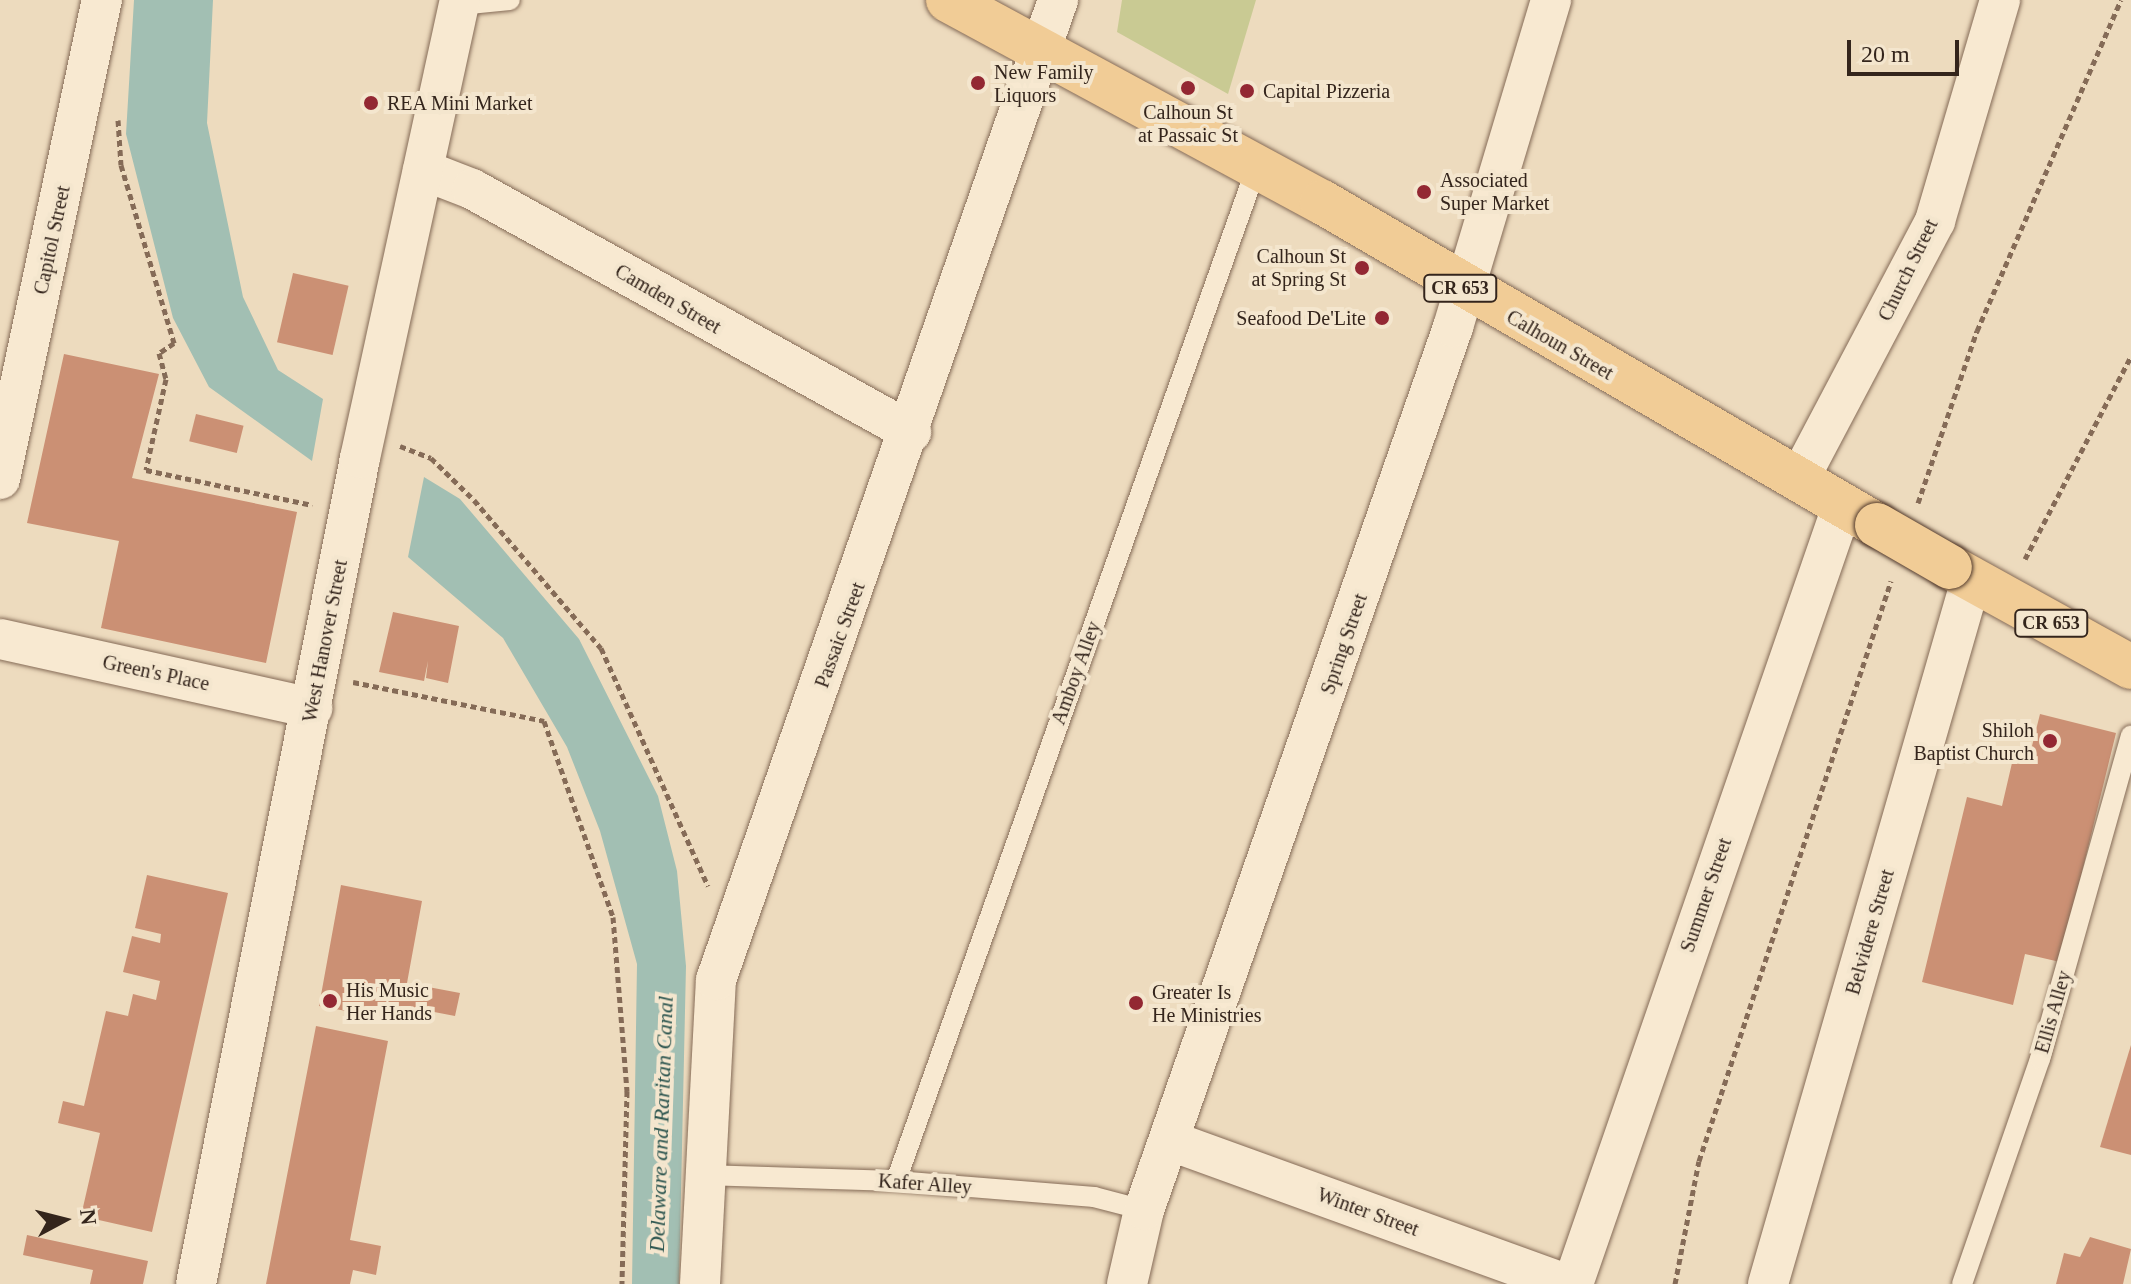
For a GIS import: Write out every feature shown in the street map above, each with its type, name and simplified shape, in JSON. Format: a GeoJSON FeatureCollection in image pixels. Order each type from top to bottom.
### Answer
{"type":"FeatureCollection","features":[{"type":"Feature","properties":{"kind":"main road","name":"Calhoun Street"},"geometry":{"type":"LineString","coordinates":[[948,0],[1257,166],[1465,291],[1798,481],[1878,514],[1960,573],[2131,667]]}},
{"type":"Feature","properties":{"kind":"street","name":"Capitol Street"},"geometry":{"type":"LineString","coordinates":[[0,479],[102,0]]}},
{"type":"Feature","properties":{"kind":"street","name":"Passaic Street"},"geometry":{"type":"LineString","coordinates":[[700,1284],[709,1022],[743,902],[911,432],[1043,53],[1058,0]]}},
{"type":"Feature","properties":{"kind":"street","name":"Spring Street"},"geometry":{"type":"LineString","coordinates":[[1127,1284],[1144,1210],[1171,1141],[1465,291],[1551,0]]}},
{"type":"Feature","properties":{"kind":"street","name":"Church Street"},"geometry":{"type":"LineString","coordinates":[[1798,481],[1935,221],[2000,0]]}},
{"type":"Feature","properties":{"kind":"street","name":"West Hanover Street"},"geometry":{"type":"LineString","coordinates":[[196,1284],[312,708],[332,509],[365,436],[459,2]]}},
{"type":"Feature","properties":{"kind":"street","name":"Camden Street"},"geometry":{"type":"LineString","coordinates":[[423,170],[472,189],[911,432]]}},
{"type":"Feature","properties":{"kind":"street","name":"Summer Street"},"geometry":{"type":"LineString","coordinates":[[1573,1284],[1878,514]]}},
{"type":"Feature","properties":{"kind":"street","name":"Belvidere Street"},"geometry":{"type":"LineString","coordinates":[[1768,1284],[1960,573]]}},
{"type":"Feature","properties":{"kind":"street","name":"Green's Place"},"geometry":{"type":"LineString","coordinates":[[0,639],[312,708]]}},
{"type":"Feature","properties":{"kind":"street","name":"Winter Street"},"geometry":{"type":"LineString","coordinates":[[1171,1141],[1566,1284]]}},
{"type":"Feature","properties":{"kind":"lane"},"geometry":{"type":"LineString","coordinates":[[459,2],[510,0]]}},
{"type":"Feature","properties":{"kind":"lane","name":"Amboy Alley"},"geometry":{"type":"LineString","coordinates":[[896,1181],[1257,166]]}},
{"type":"Feature","properties":{"kind":"lane","name":"Ellis Alley"},"geometry":{"type":"LineString","coordinates":[[1962,1284],[2040,1059],[2131,736]]}},
{"type":"Feature","properties":{"kind":"lane","name":"Kafer Alley"},"geometry":{"type":"LineString","coordinates":[[703,1175],[896,1181],[1094,1197],[1144,1210]]}},
{"type":"Feature","properties":{"kind":"path"},"geometry":{"type":"LineString","coordinates":[[1878,514],[1977,331],[2121,0]]}},
{"type":"Feature","properties":{"kind":"path"},"geometry":{"type":"LineString","coordinates":[[118,115],[121,165],[174,343],[159,353],[166,379],[146,470],[332,509]]}},
{"type":"Feature","properties":{"kind":"path"},"geometry":{"type":"LineString","coordinates":[[2025,559],[2131,356]]}},
{"type":"Feature","properties":{"kind":"path"},"geometry":{"type":"LineString","coordinates":[[365,436],[431,458],[555,587],[601,648],[709,889],[743,902]]}},
{"type":"Feature","properties":{"kind":"path"},"geometry":{"type":"LineString","coordinates":[[1675,1284],[1699,1161],[1895,569]]}},
{"type":"Feature","properties":{"kind":"path"},"geometry":{"type":"LineString","coordinates":[[369,686],[544,721],[613,917],[627,1091],[622,1284]]}},
{"type":"Feature","properties":{"kind":"green space"},"geometry":{"type":"Polygon","coordinates":[[[1122,0],[1256,0],[1228,94],[1117,32],[1122,0]]]}},
{"type":"Feature","properties":{"kind":"water"},"geometry":{"type":"Polygon","coordinates":[[[134,0],[213,0],[207,123],[243,297],[278,370],[323,399],[312,461],[209,387],[173,318],[126,134],[134,0]]]}},
{"type":"Feature","properties":{"kind":"water","name":"Delaware and Raritan Canal"},"geometry":{"type":"Polygon","coordinates":[[[424,477],[460,499],[579,639],[658,796],[677,871],[686,966],[679,1284],[632,1284],[637,964],[600,831],[567,747],[503,638],[408,557],[424,477]]]}},
{"type":"Feature","properties":{"kind":"building"},"geometry":{"type":"Polygon","coordinates":[[[293,273],[349,286],[333,355],[277,342],[293,273]]]}},
{"type":"Feature","properties":{"kind":"building"},"geometry":{"type":"Polygon","coordinates":[[[64,354],[159,374],[132,478],[297,512],[266,663],[101,628],[119,541],[27,523],[64,354]]]}},
{"type":"Feature","properties":{"kind":"building"},"geometry":{"type":"Polygon","coordinates":[[[196,414],[244,426],[237,453],[189,441],[196,414]]]}},
{"type":"Feature","properties":{"kind":"building"},"geometry":{"type":"Polygon","coordinates":[[[393,612],[459,626],[448,683],[426,678],[428,661],[424,681],[379,672],[393,612]]]}},
{"type":"Feature","properties":{"kind":"building"},"geometry":{"type":"Polygon","coordinates":[[[2040,714],[2116,733],[2060,962],[2025,954],[2013,1005],[1922,982],[1967,797],[2002,806],[2015,750],[2030,754],[2040,714]]]}},
{"type":"Feature","properties":{"kind":"building"},"geometry":{"type":"Polygon","coordinates":[[[147,875],[228,893],[152,1232],[81,1216],[100,1133],[58,1123],[63,1101],[84,1106],[106,1011],[128,1016],[133,994],[156,1000],[160,981],[123,972],[132,936],[160,943],[161,934],[135,928],[147,875]]]}},
{"type":"Feature","properties":{"kind":"building"},"geometry":{"type":"Polygon","coordinates":[[[341,885],[422,901],[407,983],[460,993],[455,1016],[403,1006],[400,1021],[319,1006],[341,885]]]}},
{"type":"Feature","properties":{"kind":"building"},"geometry":{"type":"Polygon","coordinates":[[[316,1026],[388,1041],[350,1240],[381,1246],[376,1275],[353,1270],[350,1284],[266,1284],[316,1026]]]}},
{"type":"Feature","properties":{"kind":"building"},"geometry":{"type":"Polygon","coordinates":[[[2131,1045],[2131,1155],[2100,1147],[2131,1045]]]}},
{"type":"Feature","properties":{"kind":"building"},"geometry":{"type":"Polygon","coordinates":[[[27,1235],[148,1261],[143,1284],[90,1284],[93,1270],[23,1255],[27,1235]]]}},
{"type":"Feature","properties":{"kind":"building"},"geometry":{"type":"Polygon","coordinates":[[[2090,1237],[2131,1249],[2123,1284],[2056,1284],[2064,1253],[2080,1257],[2090,1237]]]}},
{"type":"Feature","properties":{"kind":"place","name":"New Family Liquors"},"geometry":{"type":"Point","coordinates":[978,83]}},
{"type":"Feature","properties":{"kind":"place","name":"Calhoun St at Passaic St"},"geometry":{"type":"Point","coordinates":[1188,88]}},
{"type":"Feature","properties":{"kind":"place","name":"Capital Pizzeria"},"geometry":{"type":"Point","coordinates":[1247,91]}},
{"type":"Feature","properties":{"kind":"place","name":"REA Mini Market"},"geometry":{"type":"Point","coordinates":[371,103]}},
{"type":"Feature","properties":{"kind":"place","name":"Associated Super Market"},"geometry":{"type":"Point","coordinates":[1424,192]}},
{"type":"Feature","properties":{"kind":"place","name":"Calhoun St at Spring St"},"geometry":{"type":"Point","coordinates":[1362,268]}},
{"type":"Feature","properties":{"kind":"place","name":"Seafood De'Lite"},"geometry":{"type":"Point","coordinates":[1382,318]}},
{"type":"Feature","properties":{"kind":"place","name":"Shiloh Baptist Church"},"geometry":{"type":"Point","coordinates":[2050,741]}},
{"type":"Feature","properties":{"kind":"place","name":"His Music Her Hands"},"geometry":{"type":"Point","coordinates":[330,1001]}},
{"type":"Feature","properties":{"kind":"place","name":"Greater Is He Ministries"},"geometry":{"type":"Point","coordinates":[1136,1003]}}]}
